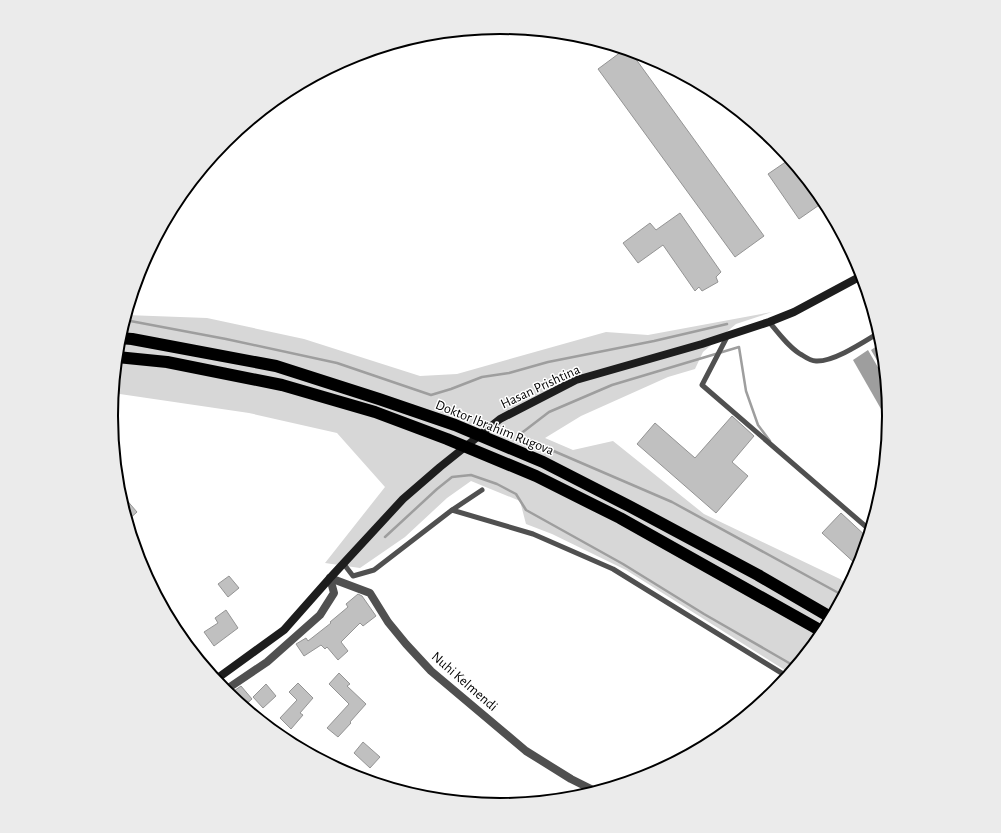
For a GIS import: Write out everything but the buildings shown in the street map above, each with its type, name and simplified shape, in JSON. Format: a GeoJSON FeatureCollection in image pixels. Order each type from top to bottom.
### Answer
{"type":"FeatureCollection","features":[{"type":"Feature","properties":{"kind":"highway","name":"Doktor Ibrahim Rugova"},"geometry":{"type":"LineString","coordinates":[[126,339],[276,366],[380,399],[455,425],[543,462],[630,506],[744,567],[827,615]]}},
{"type":"Feature","properties":{"kind":"highway","name":"Doktor Ibrahim Rugova"},"geometry":{"type":"LineString","coordinates":[[123,358],[167,362],[282,385],[375,412],[447,439],[536,476],[620,518],[819,629]]}},
{"type":"Feature","properties":{"kind":"main road","name":"Hasan Prishtina"},"geometry":{"type":"LineString","coordinates":[[220,676],[284,630],[343,563],[403,499],[500,419],[576,380],[702,344],[769,322],[794,312],[857,278]]}},
{"type":"Feature","properties":{"kind":"street"},"geometry":{"type":"LineString","coordinates":[[230,687],[267,662],[320,615],[334,593],[330,578]]}},
{"type":"Feature","properties":{"kind":"street","name":"Nuhi Kelmendi"},"geometry":{"type":"LineString","coordinates":[[330,578],[370,593],[388,622],[430,671],[526,751],[590,788]]}},
{"type":"Feature","properties":{"kind":"lane"},"geometry":{"type":"LineString","coordinates":[[769,322],[788,344],[801,355],[815,361],[832,358],[874,335]]}},
{"type":"Feature","properties":{"kind":"lane"},"geometry":{"type":"LineString","coordinates":[[728,335],[702,385],[866,527]]}},
{"type":"Feature","properties":{"kind":"lane"},"geometry":{"type":"LineString","coordinates":[[343,563],[353,576],[374,570],[452,510],[482,490]]}},
{"type":"Feature","properties":{"kind":"lane"},"geometry":{"type":"LineString","coordinates":[[452,510],[533,534],[612,569],[783,674]]}},
{"type":"Feature","properties":{"kind":"shaded area"},"geometry":{"type":"Polygon","coordinates":[[[772,312],[736,324],[703,352],[695,369],[668,377],[581,416],[545,438],[573,450],[613,441],[704,514],[840,579],[845,583],[819,629],[786,671],[626,570],[552,534],[526,524],[520,501],[471,481],[447,498],[405,537],[360,568],[325,563],[385,487],[337,433],[249,413],[119,394],[125,342],[132,315],[207,318],[304,339],[420,376],[457,374],[606,332],[648,335],[772,312]]]}},
{"type":"Feature","properties":{"kind":"shaded area"},"geometry":{"type":"Polygon","coordinates":[[[877,346],[880,365],[871,350],[877,346]]]}},
{"type":"Feature","properties":{"kind":"shaded area"},"geometry":{"type":"Polygon","coordinates":[[[868,350],[880,371],[883,408],[881,409],[853,360],[868,350]]]}},
{"type":"Feature","properties":{"kind":"waterway"},"geometry":{"type":"LineString","coordinates":[[130,321],[226,339],[337,363],[431,395],[482,377],[509,373],[548,362],[654,341],[727,324]]}},
{"type":"Feature","properties":{"kind":"waterway"},"geometry":{"type":"LineString","coordinates":[[770,441],[758,425],[746,391],[739,347],[612,385],[549,412],[519,435],[672,502],[840,594]]}},
{"type":"Feature","properties":{"kind":"waterway"},"geometry":{"type":"LineString","coordinates":[[385,537],[452,477],[471,475],[497,484],[516,494],[526,510],[623,564],[704,614],[792,664]]}}]}
